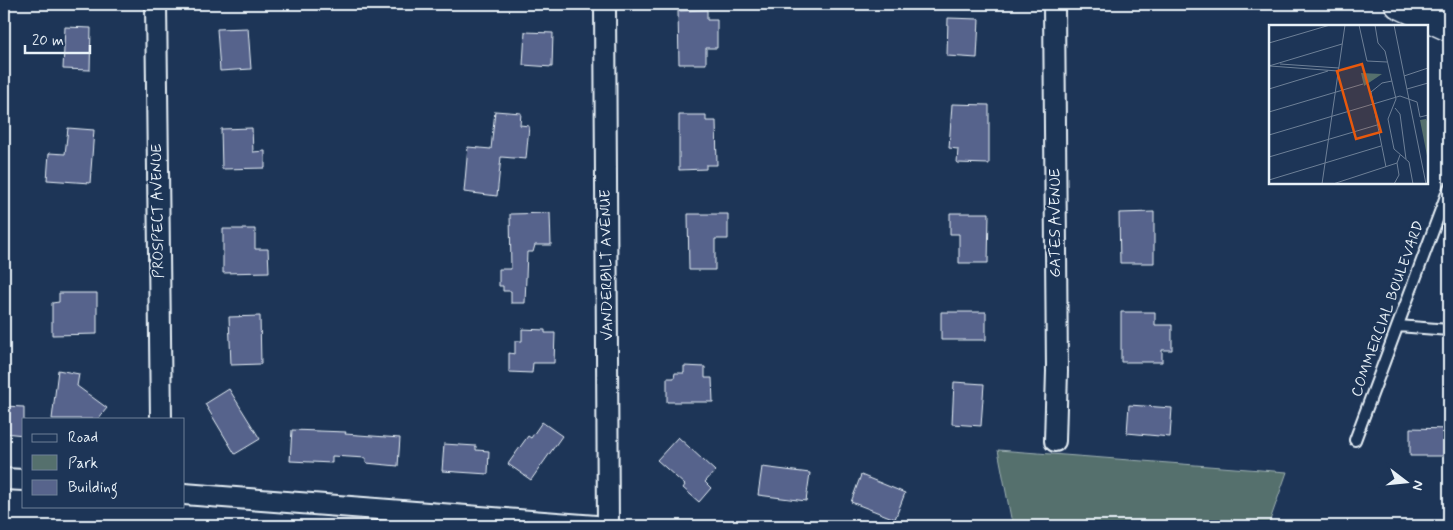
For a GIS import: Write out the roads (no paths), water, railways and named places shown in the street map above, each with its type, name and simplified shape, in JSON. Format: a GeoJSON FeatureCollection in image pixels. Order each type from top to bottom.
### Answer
{"type":"FeatureCollection","features":[{"type":"Feature","properties":{"kind":"main road"},"geometry":{"type":"LineString","coordinates":[[1399,4],[1449,27]]}},
{"type":"Feature","properties":{"kind":"street","name":"PROSPECT AVENUE"},"geometry":{"type":"LineString","coordinates":[[156,4],[161,418]]}},
{"type":"Feature","properties":{"kind":"street","name":"VANDERBILT AVENUE"},"geometry":{"type":"LineString","coordinates":[[605,4],[608,526]]}},
{"type":"Feature","properties":{"kind":"street","name":"GATES AVENUE"},"geometry":{"type":"LineString","coordinates":[[1054,4],[1057,372],[1055,441]]}},
{"type":"Feature","properties":{"kind":"street"},"geometry":{"type":"LineString","coordinates":[[4,478],[22,480]]}},
{"type":"Feature","properties":{"kind":"street"},"geometry":{"type":"LineString","coordinates":[[185,494],[596,526]]}},
{"type":"Feature","properties":{"kind":"lane","name":"COMMERCIAL BOULEVARD"},"geometry":{"type":"LineString","coordinates":[[1355,440],[1449,188]]}},
{"type":"Feature","properties":{"kind":"lane"},"geometry":{"type":"LineString","coordinates":[[1398,326],[1449,330]]}}]}
